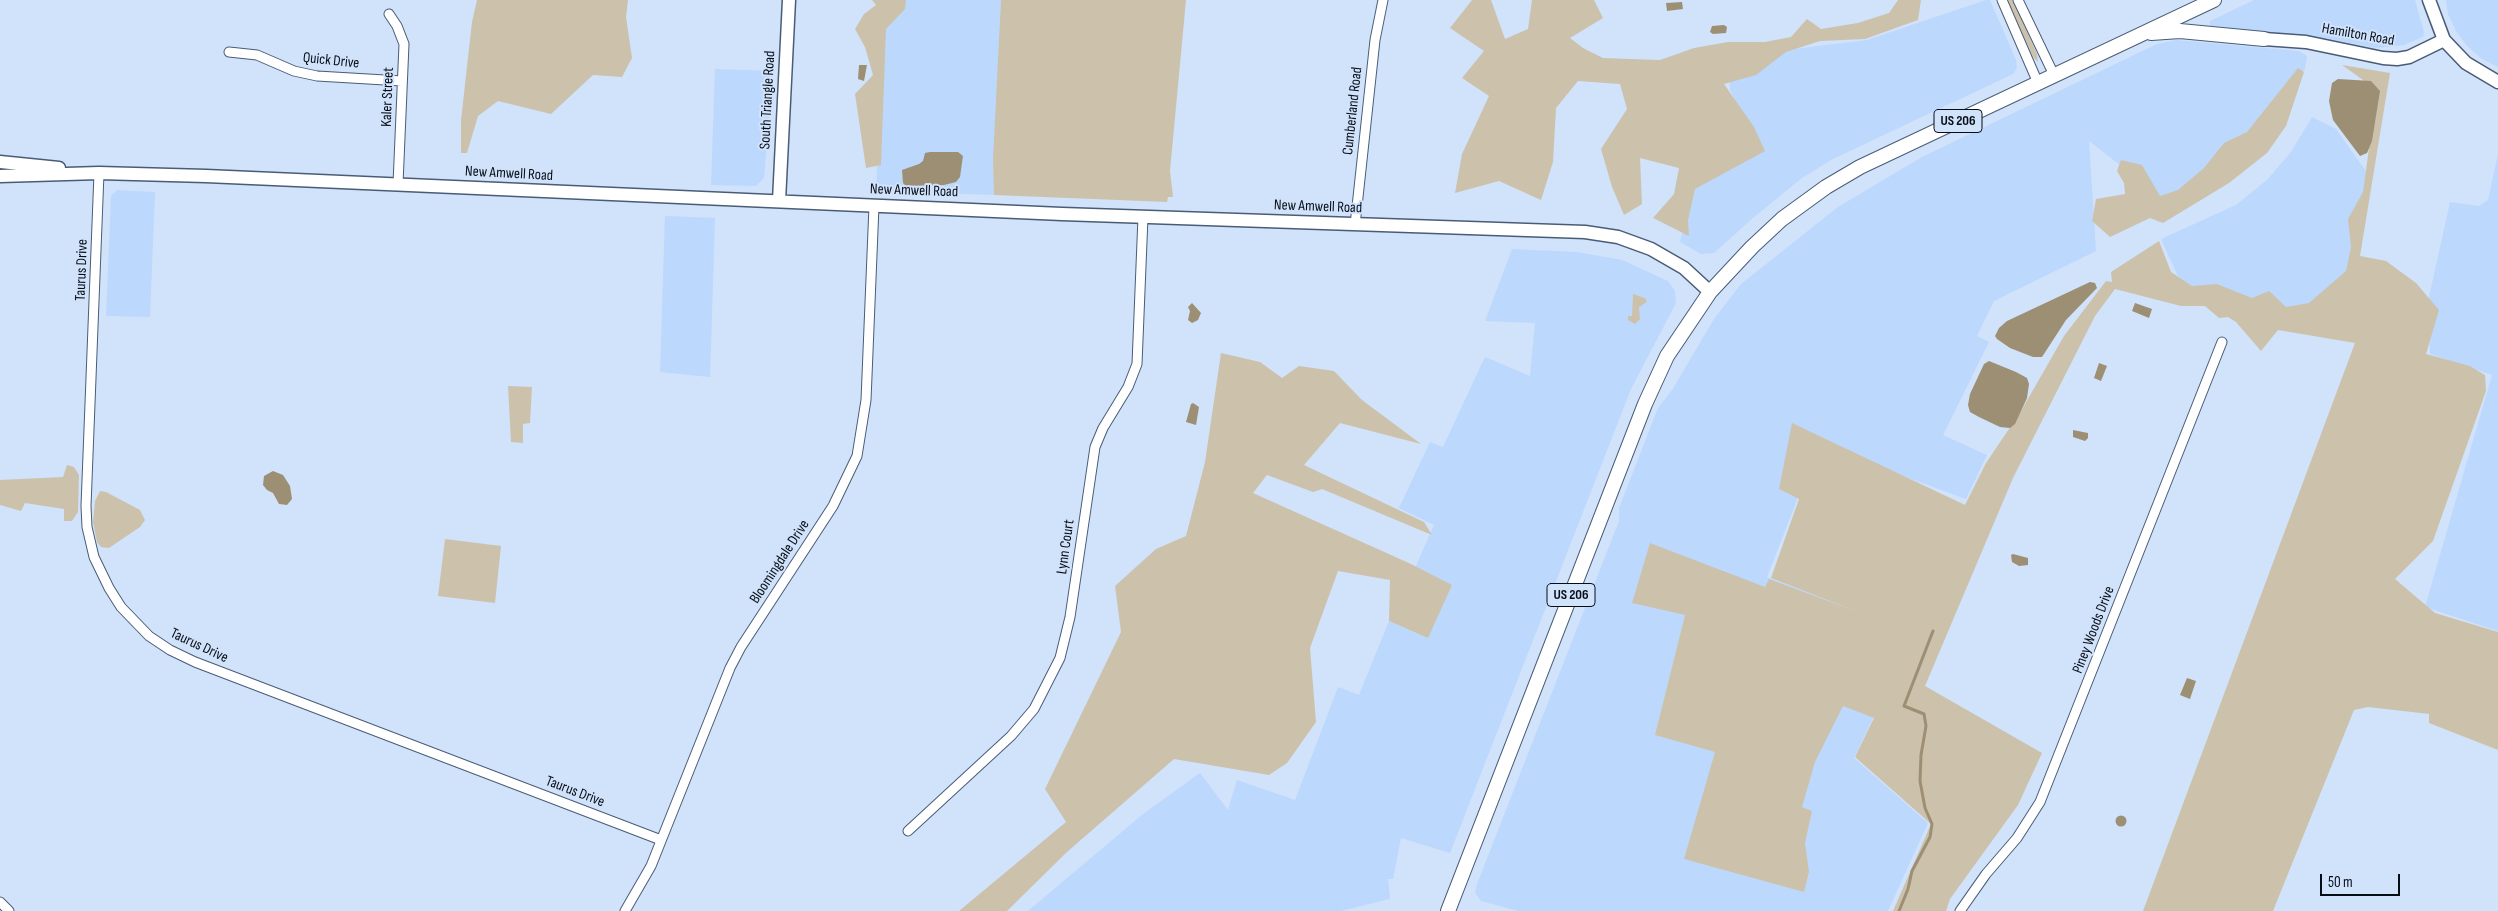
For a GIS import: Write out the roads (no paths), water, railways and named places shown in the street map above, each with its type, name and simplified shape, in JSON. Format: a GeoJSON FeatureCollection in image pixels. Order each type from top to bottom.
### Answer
{"type":"FeatureCollection","features":[{"type":"Feature","properties":{"kind":"main road","name":"US 206"},"geometry":{"type":"LineString","coordinates":[[1448,911],[1645,404],[1667,356],[1710,292],[1752,247],[1782,219],[1826,187],[1868,163],[2214,0]]}},
{"type":"Feature","properties":{"kind":"main road"},"geometry":{"type":"LineString","coordinates":[[2145,33],[2180,31],[2264,39]]}},
{"type":"Feature","properties":{"kind":"street","name":"South Triangle Road"},"geometry":{"type":"LineString","coordinates":[[780,201],[789,0]]}},
{"type":"Feature","properties":{"kind":"street","name":"Cumberland Road"},"geometry":{"type":"LineString","coordinates":[[1356,225],[1375,40],[1383,0]]}},
{"type":"Feature","properties":{"kind":"street"},"geometry":{"type":"LineString","coordinates":[[2002,0],[2038,83]]}},
{"type":"Feature","properties":{"kind":"street"},"geometry":{"type":"LineString","coordinates":[[2018,0],[2054,75]]}},
{"type":"Feature","properties":{"kind":"street"},"geometry":{"type":"LineString","coordinates":[[2429,0],[2444,40],[2466,63],[2498,82]]}},
{"type":"Feature","properties":{"kind":"street","name":"Kaler Street"},"geometry":{"type":"LineString","coordinates":[[388,14],[397,26],[404,44],[398,184]]}},
{"type":"Feature","properties":{"kind":"street","name":"Hamilton Road"},"geometry":{"type":"LineString","coordinates":[[2264,39],[2306,42],[2383,58],[2397,59],[2409,57],[2444,40]]}},
{"type":"Feature","properties":{"kind":"street","name":"Quick Drive"},"geometry":{"type":"LineString","coordinates":[[229,52],[257,56],[294,71],[317,76],[402,81]]}},
{"type":"Feature","properties":{"kind":"street","name":"New Amwell Road"},"geometry":{"type":"LineString","coordinates":[[0,162],[99,173]]}},
{"type":"Feature","properties":{"kind":"street","name":"New Amwell Road"},"geometry":{"type":"LineString","coordinates":[[0,176],[99,173],[1606,235],[1630,241],[1667,258],[1684,268],[1710,292]]}},
{"type":"Feature","properties":{"kind":"street","name":"Taurus Drive"},"geometry":{"type":"LineString","coordinates":[[99,173],[86,506],[87,527],[94,558],[121,608],[149,636],[170,650],[195,662],[661,840]]}},
{"type":"Feature","properties":{"kind":"street","name":"Bloomingdale Drive"},"geometry":{"type":"LineString","coordinates":[[624,911],[651,866],[730,668],[741,647],[833,506],[857,456],[866,400],[874,206]]}},
{"type":"Feature","properties":{"kind":"street","name":"Lynn Court"},"geometry":{"type":"LineString","coordinates":[[908,831],[1017,729],[1046,689],[1060,658],[1070,617],[1095,448],[1103,428],[1128,387],[1136,364],[1143,217]]}},
{"type":"Feature","properties":{"kind":"street","name":"Piney Woods Drive"},"geometry":{"type":"LineString","coordinates":[[1960,911],[1980,882],[2017,838],[2040,802],[2222,342]]}},
{"type":"Feature","properties":{"kind":"street"},"geometry":{"type":"LineString","coordinates":[[0,902],[9,911]]}},
{"type":"Feature","properties":{"kind":"waterway"},"geometry":{"type":"LineString","coordinates":[[1899,911],[1908,889],[1912,871],[1930,837],[1932,824],[1925,808],[1920,781],[1921,755],[1926,726],[1924,714],[1904,706],[1933,631]]}}]}
